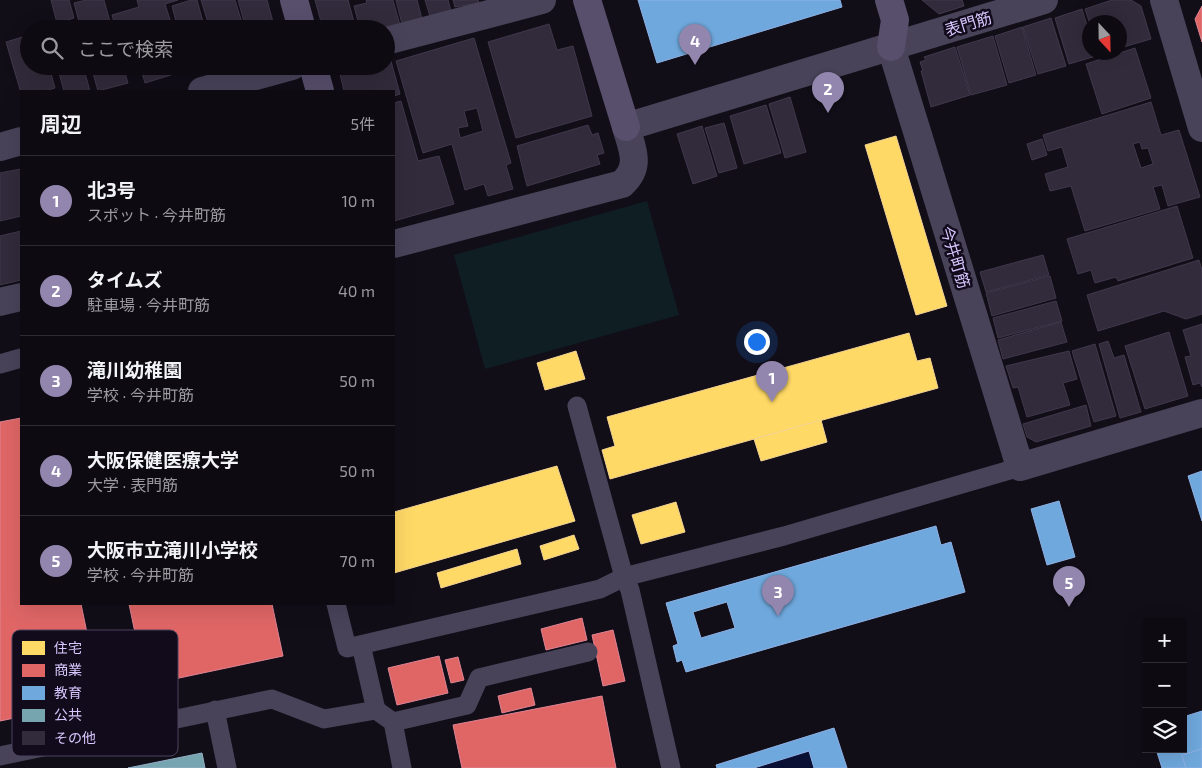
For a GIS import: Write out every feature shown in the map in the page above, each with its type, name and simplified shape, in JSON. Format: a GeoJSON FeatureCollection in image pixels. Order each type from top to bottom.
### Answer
{"type":"FeatureCollection","features":[{"type":"Feature","properties":{"kind":"street"},"geometry":{"type":"LineString","coordinates":[[294,0],[300,20]]}},
{"type":"Feature","properties":{"kind":"street"},"geometry":{"type":"LineString","coordinates":[[395,40],[542,0]]}},
{"type":"Feature","properties":{"kind":"street"},"geometry":{"type":"LineString","coordinates":[[395,244],[622,184],[630,177],[634,168],[634,157],[587,0]]}},
{"type":"Feature","properties":{"kind":"street"},"geometry":{"type":"LineString","coordinates":[[889,0],[895,20],[891,47]]}},
{"type":"Feature","properties":{"kind":"street","name":"表門筋"},"geometry":{"type":"LineString","coordinates":[[626,126],[1044,0]]}},
{"type":"Feature","properties":{"kind":"street"},"geometry":{"type":"LineString","coordinates":[[1164,0],[1202,128]]}},
{"type":"Feature","properties":{"kind":"street","name":"今井町筋"},"geometry":{"type":"LineString","coordinates":[[891,47],[1020,467]]}},
{"type":"Feature","properties":{"kind":"street"},"geometry":{"type":"LineString","coordinates":[[206,90],[260,75]]}},
{"type":"Feature","properties":{"kind":"street"},"geometry":{"type":"LineString","coordinates":[[316,75],[320,90]]}},
{"type":"Feature","properties":{"kind":"street"},"geometry":{"type":"LineString","coordinates":[[0,147],[20,142]]}},
{"type":"Feature","properties":{"kind":"street"},"geometry":{"type":"LineString","coordinates":[[0,302],[20,297]]}},
{"type":"Feature","properties":{"kind":"street"},"geometry":{"type":"LineString","coordinates":[[1020,467],[1202,413]]}},
{"type":"Feature","properties":{"kind":"lane"},"geometry":{"type":"LineString","coordinates":[[0,364],[20,358]]}},
{"type":"Feature","properties":{"kind":"lane"},"geometry":{"type":"LineString","coordinates":[[577,406],[624,577],[630,590],[670,768]]}},
{"type":"Feature","properties":{"kind":"lane"},"geometry":{"type":"LineString","coordinates":[[336,605],[347,648],[600,589],[624,577],[784,536],[1020,467]]}},
{"type":"Feature","properties":{"kind":"lane"},"geometry":{"type":"LineString","coordinates":[[361,645],[376,710],[393,722],[402,768]]}},
{"type":"Feature","properties":{"kind":"lane"},"geometry":{"type":"LineString","coordinates":[[393,722],[467,706],[478,678],[588,652]]}},
{"type":"Feature","properties":{"kind":"lane"},"geometry":{"type":"LineString","coordinates":[[178,718],[272,699],[324,719],[376,710]]}},
{"type":"Feature","properties":{"kind":"lane"},"geometry":{"type":"LineString","coordinates":[[215,710],[227,768]]}},
{"type":"Feature","properties":{"kind":"shaded area"},"geometry":{"type":"Polygon","coordinates":[[[647,201],[679,315],[485,369],[454,255],[647,201]]]}},
{"type":"Feature","properties":{"kind":"water"},"geometry":{"type":"Polygon","coordinates":[[[809,751],[814,768],[754,768],[809,751]]]}},
{"type":"Feature","properties":{"kind":"building: 住宅"},"geometry":{"type":"Polygon","coordinates":[[[896,136],[947,306],[916,315],[865,145],[896,136]]]}},
{"type":"Feature","properties":{"kind":"building: 住宅"},"geometry":{"type":"Polygon","coordinates":[[[909,333],[917,361],[930,358],[938,388],[610,479],[602,450],[615,446],[607,417],[909,333]]]}},
{"type":"Feature","properties":{"kind":"building: 住宅"},"geometry":{"type":"Polygon","coordinates":[[[576,351],[585,379],[545,390],[537,363],[576,351]]]}},
{"type":"Feature","properties":{"kind":"building: 住宅"},"geometry":{"type":"Polygon","coordinates":[[[821,420],[827,442],[761,461],[754,439],[821,420]]]}},
{"type":"Feature","properties":{"kind":"building: 住宅"},"geometry":{"type":"Polygon","coordinates":[[[557,466],[575,521],[395,573],[395,512],[557,466]]]}},
{"type":"Feature","properties":{"kind":"building: 住宅"},"geometry":{"type":"Polygon","coordinates":[[[676,502],[685,532],[641,544],[632,515],[676,502]]]}},
{"type":"Feature","properties":{"kind":"building: 住宅"},"geometry":{"type":"Polygon","coordinates":[[[574,535],[579,549],[544,560],[540,546],[574,535]]]}},
{"type":"Feature","properties":{"kind":"building: 住宅"},"geometry":{"type":"Polygon","coordinates":[[[517,549],[521,564],[441,588],[437,573],[517,549]]]}},
{"type":"Feature","properties":{"kind":"building: 商業"},"geometry":{"type":"Polygon","coordinates":[[[1202,6],[1202,42],[1195,19],[1202,6]]]}},
{"type":"Feature","properties":{"kind":"building: 商業"},"geometry":{"type":"Polygon","coordinates":[[[20,418],[20,605],[81,605],[86,630],[12,630],[12,719],[0,721],[0,422],[20,418]]]}},
{"type":"Feature","properties":{"kind":"building: 商業"},"geometry":{"type":"Polygon","coordinates":[[[129,605],[272,605],[283,656],[178,678],[178,630],[134,630],[129,605]]]}},
{"type":"Feature","properties":{"kind":"building: 商業"},"geometry":{"type":"Polygon","coordinates":[[[582,618],[587,640],[546,650],[541,629],[582,618]]]}},
{"type":"Feature","properties":{"kind":"building: 商業"},"geometry":{"type":"Polygon","coordinates":[[[613,630],[625,681],[603,686],[592,635],[613,630]]]}},
{"type":"Feature","properties":{"kind":"building: 商業"},"geometry":{"type":"Polygon","coordinates":[[[439,656],[448,693],[397,705],[388,668],[439,656]]]}},
{"type":"Feature","properties":{"kind":"building: 商業"},"geometry":{"type":"Polygon","coordinates":[[[458,657],[464,680],[451,683],[445,660],[458,657]]]}},
{"type":"Feature","properties":{"kind":"building: 商業"},"geometry":{"type":"Polygon","coordinates":[[[531,688],[535,705],[502,713],[498,696],[531,688]]]}},
{"type":"Feature","properties":{"kind":"building: 商業"},"geometry":{"type":"Polygon","coordinates":[[[602,696],[616,768],[462,768],[453,725],[602,696]]]}},
{"type":"Feature","properties":{"kind":"building: 教育"},"geometry":{"type":"Polygon","coordinates":[[[638,0],[840,0],[842,7],[657,63],[638,0]]]}},
{"type":"Feature","properties":{"kind":"building: 教育"},"geometry":{"type":"Polygon","coordinates":[[[1202,471],[1202,521],[1188,476],[1202,471]]]}},
{"type":"Feature","properties":{"kind":"building: 教育"},"geometry":{"type":"Polygon","coordinates":[[[1059,501],[1075,557],[1047,565],[1031,509],[1059,501]]]}},
{"type":"Feature","properties":{"kind":"building: 教育"},"geometry":{"type":"Polygon","coordinates":[[[936,526],[941,545],[951,542],[965,592],[686,672],[682,660],[677,662],[673,646],[678,644],[666,603],[936,526]],[[727,602],[693,612],[701,638],[735,628],[727,602]]]}},
{"type":"Feature","properties":{"kind":"building: 教育"},"geometry":{"type":"Polygon","coordinates":[[[1202,711],[1202,749],[1182,755],[1186,768],[1162,768],[1157,753],[1187,753],[1187,716],[1202,711]]]}},
{"type":"Feature","properties":{"kind":"building: 教育"},"geometry":{"type":"Polygon","coordinates":[[[834,728],[847,768],[814,768],[809,751],[754,768],[717,768],[716,765],[834,728]]]}},
{"type":"Feature","properties":{"kind":"building: 教育"},"geometry":{"type":"Polygon","coordinates":[[[1202,749],[1202,768],[1186,768],[1182,755],[1202,749]]]}},
{"type":"Feature","properties":{"kind":"building: 公共"},"geometry":{"type":"Polygon","coordinates":[[[202,753],[205,768],[128,768],[202,753]]]}},
{"type":"Feature","properties":{"kind":"building: その他"},"geometry":{"type":"Polygon","coordinates":[[[51,0],[69,0],[74,18],[56,20],[51,0]]]}},
{"type":"Feature","properties":{"kind":"building: その他"},"geometry":{"type":"Polygon","coordinates":[[[86,0],[104,0],[110,20],[79,20],[74,3],[86,0]]]}},
{"type":"Feature","properties":{"kind":"building: その他"},"geometry":{"type":"Polygon","coordinates":[[[137,0],[178,0],[165,4],[170,20],[113,20],[112,15],[139,7],[137,0]]]}},
{"type":"Feature","properties":{"kind":"building: その他"},"geometry":{"type":"Polygon","coordinates":[[[197,0],[203,20],[176,20],[172,6],[197,0]]]}},
{"type":"Feature","properties":{"kind":"building: その他"},"geometry":{"type":"Polygon","coordinates":[[[201,0],[235,0],[241,20],[207,20],[201,0]]]}},
{"type":"Feature","properties":{"kind":"building: その他"},"geometry":{"type":"Polygon","coordinates":[[[238,0],[267,0],[273,20],[244,20],[238,0]]]}},
{"type":"Feature","properties":{"kind":"building: その他"},"geometry":{"type":"Polygon","coordinates":[[[315,0],[348,0],[354,20],[321,20],[315,0]]]}},
{"type":"Feature","properties":{"kind":"building: その他"},"geometry":{"type":"Polygon","coordinates":[[[366,0],[393,0],[400,25],[395,26],[395,20],[358,20],[354,6],[367,3],[366,0]]]}},
{"type":"Feature","properties":{"kind":"building: その他"},"geometry":{"type":"Polygon","coordinates":[[[396,0],[417,0],[422,19],[402,24],[396,0]]]}},
{"type":"Feature","properties":{"kind":"building: その他"},"geometry":{"type":"Polygon","coordinates":[[[425,0],[448,0],[451,11],[430,16],[425,0]]]}},
{"type":"Feature","properties":{"kind":"building: その他"},"geometry":{"type":"Polygon","coordinates":[[[453,0],[478,0],[479,3],[455,7],[453,0]]]}},
{"type":"Feature","properties":{"kind":"building: その他"},"geometry":{"type":"Polygon","coordinates":[[[922,0],[962,0],[964,6],[939,14],[922,0]]]}},
{"type":"Feature","properties":{"kind":"building: その他"},"geometry":{"type":"Polygon","coordinates":[[[1112,0],[1131,0],[1141,6],[1151,39],[1127,46],[1127,15],[1087,15],[1085,9],[1112,0]]]}},
{"type":"Feature","properties":{"kind":"building: その他"},"geometry":{"type":"Polygon","coordinates":[[[1082,9],[1084,15],[1082,15],[1082,60],[1069,64],[1055,18],[1082,9]]]}},
{"type":"Feature","properties":{"kind":"building: その他"},"geometry":{"type":"Polygon","coordinates":[[[1051,18],[1066,66],[1038,74],[1023,27],[1051,18]]]}},
{"type":"Feature","properties":{"kind":"building: その他"},"geometry":{"type":"Polygon","coordinates":[[[549,24],[557,50],[573,46],[592,116],[516,138],[488,42],[549,24]]]}},
{"type":"Feature","properties":{"kind":"building: その他"},"geometry":{"type":"Polygon","coordinates":[[[1022,27],[1036,75],[1009,83],[995,36],[1022,27]]]}},
{"type":"Feature","properties":{"kind":"building: その他"},"geometry":{"type":"Polygon","coordinates":[[[993,36],[1007,85],[971,95],[957,47],[993,36]]]}},
{"type":"Feature","properties":{"kind":"building: その他"},"geometry":{"type":"Polygon","coordinates":[[[20,38],[20,75],[51,75],[55,88],[48,90],[20,90],[6,42],[20,38]]]}},
{"type":"Feature","properties":{"kind":"building: その他"},"geometry":{"type":"Polygon","coordinates":[[[474,38],[511,163],[506,165],[513,189],[488,196],[484,184],[465,190],[452,144],[423,153],[396,61],[474,38]],[[477,108],[464,111],[468,126],[458,128],[460,138],[483,131],[477,108]]]}},
{"type":"Feature","properties":{"kind":"building: その他"},"geometry":{"type":"Polygon","coordinates":[[[955,47],[970,95],[931,107],[920,62],[926,60],[924,57],[955,47]]]}},
{"type":"Feature","properties":{"kind":"building: その他"},"geometry":{"type":"Polygon","coordinates":[[[1135,48],[1151,98],[1102,114],[1086,64],[1098,60],[1127,60],[1127,51],[1135,48]]]}},
{"type":"Feature","properties":{"kind":"building: その他"},"geometry":{"type":"Polygon","coordinates":[[[60,75],[86,75],[90,90],[64,90],[60,75]]]}},
{"type":"Feature","properties":{"kind":"building: その他"},"geometry":{"type":"Polygon","coordinates":[[[94,75],[126,75],[128,83],[98,90],[94,75]]]}},
{"type":"Feature","properties":{"kind":"building: その他"},"geometry":{"type":"Polygon","coordinates":[[[143,75],[171,75],[145,83],[143,75]]]}},
{"type":"Feature","properties":{"kind":"building: その他"},"geometry":{"type":"Polygon","coordinates":[[[340,75],[395,75],[400,94],[395,96],[395,90],[344,90],[340,75]]]}},
{"type":"Feature","properties":{"kind":"building: その他"},"geometry":{"type":"Polygon","coordinates":[[[790,97],[806,152],[785,158],[769,104],[790,97]]]}},
{"type":"Feature","properties":{"kind":"building: その他"},"geometry":{"type":"Polygon","coordinates":[[[401,101],[418,161],[439,156],[454,204],[395,221],[395,103],[401,101]]]}},
{"type":"Feature","properties":{"kind":"building: その他"},"geometry":{"type":"Polygon","coordinates":[[[1151,102],[1161,135],[1179,130],[1200,197],[1168,206],[1162,185],[1153,187],[1160,209],[1085,231],[1071,186],[1050,191],[1045,174],[1068,167],[1062,147],[1048,151],[1043,135],[1151,102]],[[1140,142],[1133,144],[1141,168],[1153,164],[1148,148],[1142,149],[1140,142]]]}},
{"type":"Feature","properties":{"kind":"building: その他"},"geometry":{"type":"Polygon","coordinates":[[[766,105],[781,153],[744,164],[730,116],[766,105]]]}},
{"type":"Feature","properties":{"kind":"building: その他"},"geometry":{"type":"Polygon","coordinates":[[[724,123],[737,168],[719,173],[705,128],[724,123]]]}},
{"type":"Feature","properties":{"kind":"building: その他"},"geometry":{"type":"Polygon","coordinates":[[[588,125],[592,135],[598,133],[604,153],[597,155],[600,164],[527,186],[517,146],[588,125]]]}},
{"type":"Feature","properties":{"kind":"building: その他"},"geometry":{"type":"Polygon","coordinates":[[[702,126],[717,176],[693,184],[677,134],[702,126]]]}},
{"type":"Feature","properties":{"kind":"building: その他"},"geometry":{"type":"Polygon","coordinates":[[[1042,139],[1047,155],[1032,160],[1027,144],[1042,139]]]}},
{"type":"Feature","properties":{"kind":"building: その他"},"geometry":{"type":"Polygon","coordinates":[[[20,169],[20,216],[0,221],[0,173],[20,169]]]}},
{"type":"Feature","properties":{"kind":"building: その他"},"geometry":{"type":"Polygon","coordinates":[[[1177,206],[1193,258],[1118,281],[1116,277],[1095,283],[1091,270],[1078,274],[1067,239],[1177,206]]]}},
{"type":"Feature","properties":{"kind":"building: その他"},"geometry":{"type":"Polygon","coordinates":[[[20,231],[20,280],[0,285],[0,236],[20,231]]]}},
{"type":"Feature","properties":{"kind":"building: その他"},"geometry":{"type":"Polygon","coordinates":[[[1043,255],[1049,275],[986,292],[980,272],[1043,255]]]}},
{"type":"Feature","properties":{"kind":"building: その他"},"geometry":{"type":"Polygon","coordinates":[[[1199,260],[1202,270],[1202,314],[1186,319],[1164,311],[1098,331],[1087,295],[1199,260]]]}},
{"type":"Feature","properties":{"kind":"building: その他"},"geometry":{"type":"Polygon","coordinates":[[[1050,276],[1056,298],[992,316],[986,293],[1050,276]]]}},
{"type":"Feature","properties":{"kind":"building: その他"},"geometry":{"type":"Polygon","coordinates":[[[1056,301],[1062,321],[998,338],[993,318],[1056,301]]]}},
{"type":"Feature","properties":{"kind":"building: その他"},"geometry":{"type":"Polygon","coordinates":[[[1061,322],[1067,342],[1003,359],[998,340],[1061,322]]]}},
{"type":"Feature","properties":{"kind":"building: その他"},"geometry":{"type":"Polygon","coordinates":[[[1202,324],[1202,387],[1200,383],[1193,385],[1185,357],[1191,356],[1183,330],[1202,324]]]}},
{"type":"Feature","properties":{"kind":"building: その他"},"geometry":{"type":"Polygon","coordinates":[[[1169,332],[1188,396],[1145,409],[1125,346],[1169,332]]]}},
{"type":"Feature","properties":{"kind":"building: その他"},"geometry":{"type":"Polygon","coordinates":[[[1108,341],[1114,358],[1124,355],[1141,412],[1120,418],[1099,344],[1108,341]]]}},
{"type":"Feature","properties":{"kind":"building: その他"},"geometry":{"type":"Polygon","coordinates":[[[1095,344],[1116,416],[1094,422],[1072,351],[1095,344]]]}},
{"type":"Feature","properties":{"kind":"building: その他"},"geometry":{"type":"Polygon","coordinates":[[[1069,351],[1077,379],[1063,383],[1070,405],[1027,417],[1018,387],[1013,388],[1006,366],[1069,351]]]}},
{"type":"Feature","properties":{"kind":"building: その他"},"geometry":{"type":"Polygon","coordinates":[[[1086,405],[1091,426],[1036,442],[1027,437],[1023,424],[1086,405]]]}},
{"type":"Feature","properties":{"kind":"place","name":"大阪保健医療大学"},"geometry":{"type":"Point","coordinates":[695,65]}},
{"type":"Feature","properties":{"kind":"place","name":"タイムズ"},"geometry":{"type":"Point","coordinates":[828,113]}},
{"type":"Feature","properties":{"kind":"place","name":"北3号"},"geometry":{"type":"Point","coordinates":[772,402]}},
{"type":"Feature","properties":{"kind":"place","name":"大阪市立滝川小学校"},"geometry":{"type":"Point","coordinates":[1069,607]}},
{"type":"Feature","properties":{"kind":"place","name":"滝川幼稚園"},"geometry":{"type":"Point","coordinates":[778,616]}}]}
